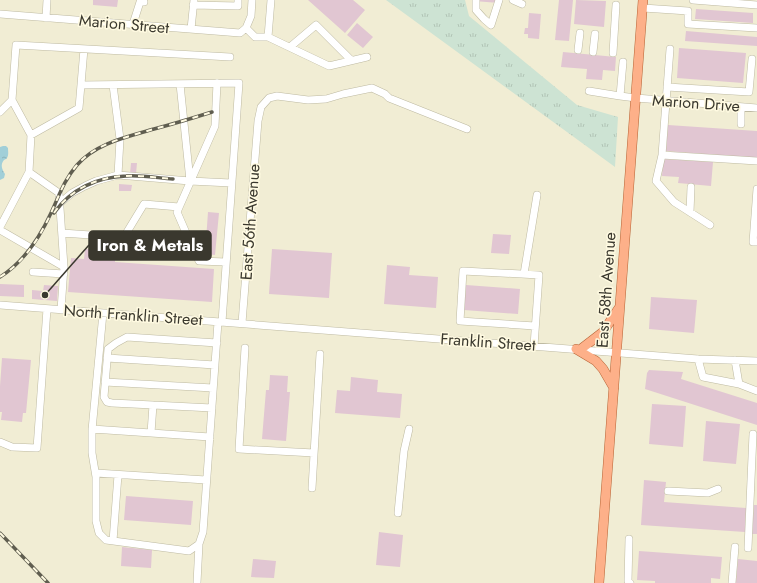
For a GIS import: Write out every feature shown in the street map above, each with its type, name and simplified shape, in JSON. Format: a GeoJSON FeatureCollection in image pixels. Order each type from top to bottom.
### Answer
{"type":"FeatureCollection","features":[{"type":"Feature","properties":{"kind":"main road","name":"East 58th Avenue"},"geometry":{"type":"LineString","coordinates":[[599,583],[643,4]]}},
{"type":"Feature","properties":{"kind":"main road"},"geometry":{"type":"LineString","coordinates":[[614,388],[603,369],[596,361],[578,349],[603,332],[620,307]]}},
{"type":"Feature","properties":{"kind":"street"},"geometry":{"type":"LineString","coordinates":[[46,18],[47,0]]}},
{"type":"Feature","properties":{"kind":"street"},"geometry":{"type":"LineString","coordinates":[[191,29],[193,3],[238,6],[238,0]]}},
{"type":"Feature","properties":{"kind":"street"},"geometry":{"type":"LineString","coordinates":[[252,0],[251,16],[246,28],[256,37],[268,37],[329,66],[367,57]]}},
{"type":"Feature","properties":{"kind":"street"},"geometry":{"type":"LineString","coordinates":[[268,37],[271,0]]}},
{"type":"Feature","properties":{"kind":"street"},"geometry":{"type":"LineString","coordinates":[[476,0],[476,10],[491,25],[499,0]]}},
{"type":"Feature","properties":{"kind":"street"},"geometry":{"type":"LineString","coordinates":[[513,0],[522,4]]}},
{"type":"Feature","properties":{"kind":"street"},"geometry":{"type":"LineString","coordinates":[[689,0],[688,24],[757,28]]}},
{"type":"Feature","properties":{"kind":"street"},"geometry":{"type":"LineString","coordinates":[[693,0],[757,5]]}},
{"type":"Feature","properties":{"kind":"street"},"geometry":{"type":"LineString","coordinates":[[133,24],[140,2],[144,2]]}},
{"type":"Feature","properties":{"kind":"street"},"geometry":{"type":"LineString","coordinates":[[643,4],[688,11]]}},
{"type":"Feature","properties":{"kind":"street"},"geometry":{"type":"LineString","coordinates":[[613,53],[616,5]]}},
{"type":"Feature","properties":{"kind":"street","name":"Marion Street"},"geometry":{"type":"LineString","coordinates":[[0,14],[240,33],[246,28]]}},
{"type":"Feature","properties":{"kind":"street"},"geometry":{"type":"LineString","coordinates":[[290,47],[316,25],[351,60]]}},
{"type":"Feature","properties":{"kind":"street"},"geometry":{"type":"LineString","coordinates":[[578,50],[580,33]]}},
{"type":"Feature","properties":{"kind":"street"},"geometry":{"type":"LineString","coordinates":[[594,52],[595,34]]}},
{"type":"Feature","properties":{"kind":"street"},"geometry":{"type":"LineString","coordinates":[[64,271],[0,228],[29,172],[32,135],[12,100],[16,45],[230,56]]}},
{"type":"Feature","properties":{"kind":"street"},"geometry":{"type":"LineString","coordinates":[[32,135],[79,108],[84,49]]}},
{"type":"Feature","properties":{"kind":"street"},"geometry":{"type":"LineString","coordinates":[[670,49],[662,155],[656,181],[674,202],[710,225]]}},
{"type":"Feature","properties":{"kind":"street"},"geometry":{"type":"LineString","coordinates":[[667,86],[749,92],[752,59]]}},
{"type":"Feature","properties":{"kind":"street"},"geometry":{"type":"LineString","coordinates":[[620,96],[623,62]]}},
{"type":"Feature","properties":{"kind":"street"},"geometry":{"type":"LineString","coordinates":[[216,83],[215,126],[177,212],[199,260],[226,262]]}},
{"type":"Feature","properties":{"kind":"street"},"geometry":{"type":"LineString","coordinates":[[81,85],[239,83],[226,262],[215,365],[202,532],[199,544],[197,583]]}},
{"type":"Feature","properties":{"kind":"street"},"geometry":{"type":"LineString","coordinates":[[180,84],[190,181]]}},
{"type":"Feature","properties":{"kind":"street"},"geometry":{"type":"LineString","coordinates":[[113,85],[120,139],[118,175]]}},
{"type":"Feature","properties":{"kind":"street","name":"East 56th Avenue"},"geometry":{"type":"LineString","coordinates":[[242,323],[258,121],[261,107],[269,98],[277,96],[308,100],[326,99],[372,88],[385,94],[388,98],[467,129]]}},
{"type":"Feature","properties":{"kind":"street"},"geometry":{"type":"LineString","coordinates":[[696,103],[697,88]]}},
{"type":"Feature","properties":{"kind":"street","name":"Marion Drive"},"geometry":{"type":"LineString","coordinates":[[589,91],[636,98],[757,108]]}},
{"type":"Feature","properties":{"kind":"street"},"geometry":{"type":"LineString","coordinates":[[0,112],[12,100]]}},
{"type":"Feature","properties":{"kind":"street"},"geometry":{"type":"LineString","coordinates":[[741,107],[741,124]]}},
{"type":"Feature","properties":{"kind":"street"},"geometry":{"type":"LineString","coordinates":[[662,155],[757,161]]}},
{"type":"Feature","properties":{"kind":"street"},"geometry":{"type":"LineString","coordinates":[[29,172],[59,193],[64,271],[61,310]]}},
{"type":"Feature","properties":{"kind":"street"},"geometry":{"type":"LineString","coordinates":[[60,203],[72,193],[85,186],[96,181],[118,175],[232,183]]}},
{"type":"Feature","properties":{"kind":"street"},"geometry":{"type":"LineString","coordinates":[[690,212],[691,187]]}},
{"type":"Feature","properties":{"kind":"street"},"geometry":{"type":"LineString","coordinates":[[757,189],[753,242],[757,242]]}},
{"type":"Feature","properties":{"kind":"street"},"geometry":{"type":"LineString","coordinates":[[524,274],[537,195]]}},
{"type":"Feature","properties":{"kind":"street"},"geometry":{"type":"LineString","coordinates":[[124,237],[144,204],[179,207]]}},
{"type":"Feature","properties":{"kind":"street"},"geometry":{"type":"LineString","coordinates":[[62,233],[190,242]]}},
{"type":"Feature","properties":{"kind":"street"},"geometry":{"type":"LineString","coordinates":[[33,272],[64,271]]}},
{"type":"Feature","properties":{"kind":"street"},"geometry":{"type":"LineString","coordinates":[[534,346],[539,274],[463,271],[460,321],[535,326]]}},
{"type":"Feature","properties":{"kind":"street","name":"North Franklin Street"},"geometry":{"type":"LineString","coordinates":[[0,305],[220,322]]}},
{"type":"Feature","properties":{"kind":"street"},"geometry":{"type":"LineString","coordinates":[[0,442],[12,447],[36,448],[47,308]]}},
{"type":"Feature","properties":{"kind":"street"},"geometry":{"type":"LineString","coordinates":[[103,313],[92,429],[92,453],[96,473],[96,521],[99,533],[106,540],[189,551],[199,544]]}},
{"type":"Feature","properties":{"kind":"street","name":"Franklin Street"},"geometry":{"type":"LineString","coordinates":[[220,322],[698,359],[757,361]]}},
{"type":"Feature","properties":{"kind":"street"},"geometry":{"type":"LineString","coordinates":[[212,408],[107,402],[104,397],[106,358],[108,349],[127,337],[217,343]]}},
{"type":"Feature","properties":{"kind":"street"},"geometry":{"type":"LineString","coordinates":[[245,348],[239,449],[314,453]]}},
{"type":"Feature","properties":{"kind":"street"},"geometry":{"type":"LineString","coordinates":[[312,488],[320,354]]}},
{"type":"Feature","properties":{"kind":"street"},"geometry":{"type":"LineString","coordinates":[[106,358],[215,365]]}},
{"type":"Feature","properties":{"kind":"street"},"geometry":{"type":"LineString","coordinates":[[698,359],[703,377],[739,384],[757,392]]}},
{"type":"Feature","properties":{"kind":"street"},"geometry":{"type":"LineString","coordinates":[[735,360],[739,384]]}},
{"type":"Feature","properties":{"kind":"street"},"geometry":{"type":"LineString","coordinates":[[105,382],[214,388]]}},
{"type":"Feature","properties":{"kind":"street"},"geometry":{"type":"LineString","coordinates":[[151,433],[153,405]]}},
{"type":"Feature","properties":{"kind":"street"},"geometry":{"type":"LineString","coordinates":[[92,429],[210,437]]}},
{"type":"Feature","properties":{"kind":"street"},"geometry":{"type":"LineString","coordinates":[[398,513],[404,451],[409,429]]}},
{"type":"Feature","properties":{"kind":"street"},"geometry":{"type":"LineString","coordinates":[[748,548],[755,438]]}},
{"type":"Feature","properties":{"kind":"street"},"geometry":{"type":"LineString","coordinates":[[96,473],[206,480]]}},
{"type":"Feature","properties":{"kind":"street"},"geometry":{"type":"LineString","coordinates":[[114,540],[118,475]]}},
{"type":"Feature","properties":{"kind":"street"},"geometry":{"type":"LineString","coordinates":[[668,491],[708,493],[718,489]]}},
{"type":"Feature","properties":{"kind":"street"},"geometry":{"type":"LineString","coordinates":[[629,539],[628,581],[630,583]]}},
{"type":"Feature","properties":{"kind":"street"},"geometry":{"type":"LineString","coordinates":[[732,583],[734,547]]}},
{"type":"Feature","properties":{"kind":"green space"},"geometry":{"type":"Polygon","coordinates":[[[386,0],[465,0],[469,16],[577,105],[618,117],[615,167],[386,0]]]}},
{"type":"Feature","properties":{"kind":"water"},"geometry":{"type":"Polygon","coordinates":[[[3,146],[8,148],[8,154],[7,158],[2,164],[2,169],[5,174],[4,178],[0,180],[0,147],[3,146]]]}},
{"type":"Feature","properties":{"kind":"building"},"geometry":{"type":"Polygon","coordinates":[[[93,0],[118,0],[117,7],[93,5],[93,0]]]}},
{"type":"Feature","properties":{"kind":"building"},"geometry":{"type":"Polygon","coordinates":[[[308,0],[353,0],[365,10],[345,33],[308,0]]]}},
{"type":"Feature","properties":{"kind":"building"},"geometry":{"type":"Polygon","coordinates":[[[499,0],[499,3],[474,1],[499,0]]]}},
{"type":"Feature","properties":{"kind":"building"},"geometry":{"type":"Polygon","coordinates":[[[559,0],[573,0],[569,41],[555,40],[559,0]]]}},
{"type":"Feature","properties":{"kind":"building"},"geometry":{"type":"Polygon","coordinates":[[[576,0],[606,1],[604,27],[574,24],[576,0]]]}},
{"type":"Feature","properties":{"kind":"building"},"geometry":{"type":"Polygon","coordinates":[[[696,9],[753,13],[753,23],[695,19],[696,9]]]}},
{"type":"Feature","properties":{"kind":"building"},"geometry":{"type":"Polygon","coordinates":[[[529,13],[541,14],[539,39],[528,38],[528,34],[524,34],[525,28],[528,28],[529,13]]]}},
{"type":"Feature","properties":{"kind":"building"},"geometry":{"type":"Polygon","coordinates":[[[357,23],[373,37],[363,48],[347,35],[357,23]]]}},
{"type":"Feature","properties":{"kind":"building"},"geometry":{"type":"Polygon","coordinates":[[[686,31],[757,37],[757,46],[685,41],[686,31]]]}},
{"type":"Feature","properties":{"kind":"building"},"geometry":{"type":"Polygon","coordinates":[[[679,48],[746,53],[743,83],[677,78],[679,48]]]}},
{"type":"Feature","properties":{"kind":"building"},"geometry":{"type":"Polygon","coordinates":[[[563,52],[616,57],[615,71],[603,70],[602,80],[586,79],[587,69],[561,67],[563,52]]]}},
{"type":"Feature","properties":{"kind":"building"},"geometry":{"type":"Polygon","coordinates":[[[668,125],[757,131],[757,158],[666,151],[668,125]]]}},
{"type":"Feature","properties":{"kind":"building"},"geometry":{"type":"Polygon","coordinates":[[[663,159],[713,162],[711,186],[678,183],[679,177],[662,176],[663,159]]]}},
{"type":"Feature","properties":{"kind":"building"},"geometry":{"type":"Polygon","coordinates":[[[131,163],[137,163],[136,174],[130,174],[131,163]]]}},
{"type":"Feature","properties":{"kind":"building"},"geometry":{"type":"Polygon","coordinates":[[[119,184],[132,185],[131,191],[119,191],[119,184]]]}},
{"type":"Feature","properties":{"kind":"building"},"geometry":{"type":"Polygon","coordinates":[[[208,212],[219,213],[215,255],[205,254],[208,212]]]}},
{"type":"Feature","properties":{"kind":"building"},"geometry":{"type":"Polygon","coordinates":[[[493,234],[511,235],[509,254],[491,253],[493,234]]]}},
{"type":"Feature","properties":{"kind":"building"},"geometry":{"type":"Polygon","coordinates":[[[85,249],[115,251],[115,262],[214,269],[212,302],[68,292],[71,258],[84,259],[85,249]]]}},
{"type":"Feature","properties":{"kind":"building"},"geometry":{"type":"Polygon","coordinates":[[[272,249],[332,253],[329,298],[269,294],[272,249]]]}},
{"type":"Feature","properties":{"kind":"building"},"geometry":{"type":"Polygon","coordinates":[[[387,265],[410,267],[409,275],[438,277],[436,308],[384,304],[387,265]]]}},
{"type":"Feature","properties":{"kind":"building"},"geometry":{"type":"Polygon","coordinates":[[[0,284],[24,285],[24,297],[0,296],[0,284]]]}},
{"type":"Feature","properties":{"kind":"building"},"geometry":{"type":"Polygon","coordinates":[[[44,285],[58,286],[57,301],[32,299],[32,290],[43,291],[44,285]]]}},
{"type":"Feature","properties":{"kind":"building"},"geometry":{"type":"Polygon","coordinates":[[[466,285],[520,289],[518,314],[464,310],[466,285]]]}},
{"type":"Feature","properties":{"kind":"building"},"geometry":{"type":"Polygon","coordinates":[[[651,297],[697,300],[694,333],[649,329],[651,297]]]}},
{"type":"Feature","properties":{"kind":"building"},"geometry":{"type":"Polygon","coordinates":[[[2,358],[31,360],[26,413],[23,413],[22,422],[1,420],[2,412],[0,412],[0,386],[2,358]]]}},
{"type":"Feature","properties":{"kind":"building"},"geometry":{"type":"Polygon","coordinates":[[[649,370],[683,372],[681,379],[757,403],[757,425],[645,389],[647,373],[649,370]]]}},
{"type":"Feature","properties":{"kind":"building"},"geometry":{"type":"Polygon","coordinates":[[[270,375],[288,376],[287,392],[290,392],[286,441],[262,439],[266,390],[269,390],[270,375]]]}},
{"type":"Feature","properties":{"kind":"building"},"geometry":{"type":"Polygon","coordinates":[[[351,377],[378,380],[377,392],[402,394],[400,418],[335,413],[337,390],[350,391],[351,377]]]}},
{"type":"Feature","properties":{"kind":"building"},"geometry":{"type":"Polygon","coordinates":[[[652,404],[686,406],[683,447],[649,444],[652,404]]]}},
{"type":"Feature","properties":{"kind":"building"},"geometry":{"type":"Polygon","coordinates":[[[706,421],[740,424],[736,464],[703,461],[706,421]]]}},
{"type":"Feature","properties":{"kind":"building"},"geometry":{"type":"Polygon","coordinates":[[[644,480],[666,482],[664,502],[746,508],[745,532],[641,525],[644,480]]]}},
{"type":"Feature","properties":{"kind":"building"},"geometry":{"type":"Polygon","coordinates":[[[126,496],[193,501],[191,525],[124,520],[126,496]]]}},
{"type":"Feature","properties":{"kind":"building"},"geometry":{"type":"Polygon","coordinates":[[[754,505],[757,505],[757,534],[752,534],[754,505]]]}},
{"type":"Feature","properties":{"kind":"building"},"geometry":{"type":"Polygon","coordinates":[[[379,532],[403,535],[400,567],[376,565],[379,532]]]}},
{"type":"Feature","properties":{"kind":"building"},"geometry":{"type":"Polygon","coordinates":[[[122,547],[152,550],[151,568],[121,566],[122,547]]]}},
{"type":"Feature","properties":{"kind":"building"},"geometry":{"type":"Polygon","coordinates":[[[639,551],[722,557],[720,579],[711,578],[711,583],[655,583],[655,581],[637,580],[639,551]]]}},
{"type":"Feature","properties":{"kind":"building"},"geometry":{"type":"Polygon","coordinates":[[[253,559],[276,561],[274,578],[251,577],[253,559]]]}},
{"type":"Feature","properties":{"kind":"building"},"geometry":{"type":"Polygon","coordinates":[[[738,559],[757,561],[757,583],[736,583],[738,559]]]}},
{"type":"Feature","properties":{"kind":"railway"},"geometry":{"type":"LineString","coordinates":[[0,277],[24,257],[36,241],[62,188],[77,165],[85,157],[93,151],[112,142],[212,112]]}},
{"type":"Feature","properties":{"kind":"railway"},"geometry":{"type":"LineString","coordinates":[[54,213],[68,197],[86,186],[105,179],[132,176],[173,179]]}},
{"type":"Feature","properties":{"kind":"railway"},"geometry":{"type":"LineString","coordinates":[[0,533],[48,583]]}},
{"type":"Feature","properties":{"kind":"place","name":"Iron & Metals"},"geometry":{"type":"Point","coordinates":[45,295]}}]}
